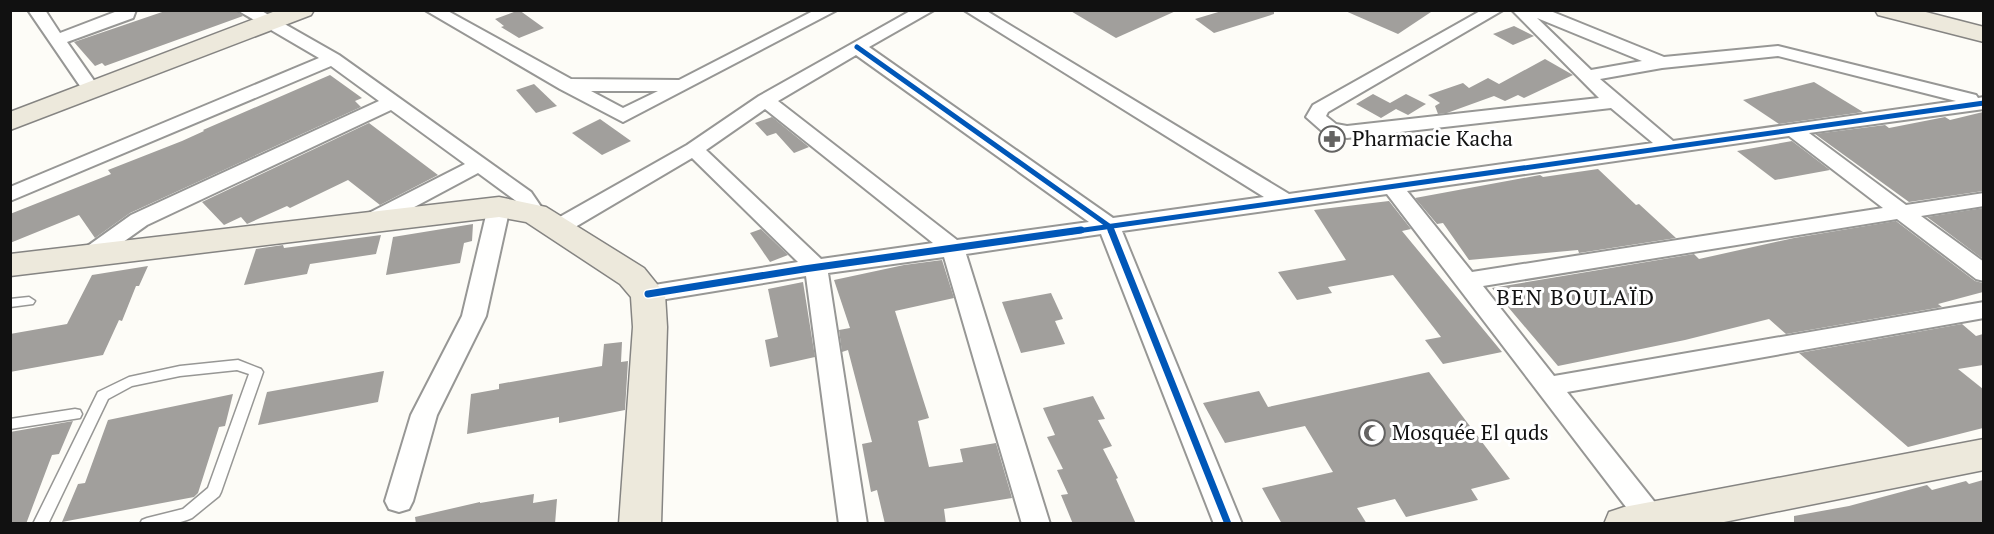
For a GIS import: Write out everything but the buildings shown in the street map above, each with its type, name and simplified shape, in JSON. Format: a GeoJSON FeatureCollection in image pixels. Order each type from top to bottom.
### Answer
{"type":"FeatureCollection","features":[{"type":"Feature","properties":{"kind":"main road"},"geometry":{"type":"LineString","coordinates":[[10,109],[264,15],[302,10]]}},
{"type":"Feature","properties":{"kind":"main road"},"geometry":{"type":"LineString","coordinates":[[1887,10],[1983,30]]}},
{"type":"Feature","properties":{"kind":"main road"},"geometry":{"type":"LineString","coordinates":[[10,122],[264,15]]}},
{"type":"Feature","properties":{"kind":"main road"},"geometry":{"type":"LineString","coordinates":[[1922,16],[1983,35]]}},
{"type":"Feature","properties":{"kind":"main road"},"geometry":{"type":"LineString","coordinates":[[10,265],[499,207],[546,221],[632,276],[648,294],[650,327],[640,524]]}},
{"type":"Feature","properties":{"kind":"main road"},"geometry":{"type":"LineString","coordinates":[[1637,521],[1983,454]]}},
{"type":"Feature","properties":{"kind":"street"},"geometry":{"type":"LineString","coordinates":[[36,10],[86,82]]}},
{"type":"Feature","properties":{"kind":"street"},"geometry":{"type":"LineString","coordinates":[[57,40],[127,14],[128,10]]}},
{"type":"Feature","properties":{"kind":"street"},"geometry":{"type":"LineString","coordinates":[[433,10],[623,116],[829,10]]}},
{"type":"Feature","properties":{"kind":"street"},"geometry":{"type":"LineString","coordinates":[[264,15],[333,59],[524,197],[546,221],[694,149],[766,100],[926,10]]}},
{"type":"Feature","properties":{"kind":"street"},"geometry":{"type":"LineString","coordinates":[[972,10],[1285,201]]}},
{"type":"Feature","properties":{"kind":"street"},"geometry":{"type":"LineString","coordinates":[[1496,10],[1320,109],[1316,117],[1322,124],[1334,131],[1347,132],[1616,102]]}},
{"type":"Feature","properties":{"kind":"street"},"geometry":{"type":"LineString","coordinates":[[1520,10],[1587,76],[1669,147]]}},
{"type":"Feature","properties":{"kind":"street"},"geometry":{"type":"LineString","coordinates":[[1533,10],[1662,63]]}},
{"type":"Feature","properties":{"kind":"street"},"geometry":{"type":"LineString","coordinates":[[857,47],[1109,226],[1228,524]]}},
{"type":"Feature","properties":{"kind":"street"},"geometry":{"type":"LineString","coordinates":[[1587,76],[1662,63],[1778,51],[1983,103]]}},
{"type":"Feature","properties":{"kind":"street"},"geometry":{"type":"LineString","coordinates":[[10,195],[333,59]]}},
{"type":"Feature","properties":{"kind":"street"},"geometry":{"type":"LineString","coordinates":[[566,85],[682,85]]}},
{"type":"Feature","properties":{"kind":"street"},"geometry":{"type":"LineString","coordinates":[[766,100],[953,248],[1035,524]]}},
{"type":"Feature","properties":{"kind":"street"},"geometry":{"type":"LineString","coordinates":[[90,255],[139,220],[393,102]]}},
{"type":"Feature","properties":{"kind":"street"},"geometry":{"type":"LineString","coordinates":[[648,294],[816,267],[1983,103]]}},
{"type":"Feature","properties":{"kind":"street"},"geometry":{"type":"LineString","coordinates":[[1791,129],[1983,274]]}},
{"type":"Feature","properties":{"kind":"street"},"geometry":{"type":"LineString","coordinates":[[694,149],[816,267],[854,524]]}},
{"type":"Feature","properties":{"kind":"street"},"geometry":{"type":"LineString","coordinates":[[369,222],[479,165]]}},
{"type":"Feature","properties":{"kind":"street"},"geometry":{"type":"LineString","coordinates":[[1392,186],[1549,386],[1637,521]]}},
{"type":"Feature","properties":{"kind":"street"},"geometry":{"type":"LineString","coordinates":[[1465,280],[1983,199]]}},
{"type":"Feature","properties":{"kind":"street"},"geometry":{"type":"LineString","coordinates":[[399,501],[424,416],[474,316],[499,207]]}},
{"type":"Feature","properties":{"kind":"street"},"geometry":{"type":"LineString","coordinates":[[1549,386],[1983,310]]}},
{"type":"Feature","properties":{"kind":"lane"},"geometry":{"type":"LineString","coordinates":[[10,303],[29,300]]}},
{"type":"Feature","properties":{"kind":"lane"},"geometry":{"type":"LineString","coordinates":[[40,524],[103,396],[129,382],[180,371],[238,365],[256,372],[214,492],[187,514],[147,524]]}},
{"type":"Feature","properties":{"kind":"lane"},"geometry":{"type":"LineString","coordinates":[[10,424],[75,414]]}},
{"type":"Feature","properties":{"kind":"cycle path"},"geometry":{"type":"LineString","coordinates":[[857,47],[1109,226],[1228,524]]}},
{"type":"Feature","properties":{"kind":"cycle path"},"geometry":{"type":"LineString","coordinates":[[648,294],[804,269],[1984,103]]}},
{"type":"Feature","properties":{"kind":"place","name":"Pharmacie Kacha"},"geometry":{"type":"Point","coordinates":[1332,139]}},
{"type":"Feature","properties":{"kind":"place","name":"Mosquée El quds"},"geometry":{"type":"Point","coordinates":[1372,433]}},
{"type":"Feature","properties":{"kind":"district","name":"BEN BOULAÏD"},"geometry":{"type":"Point","coordinates":[1576,297]}}]}
